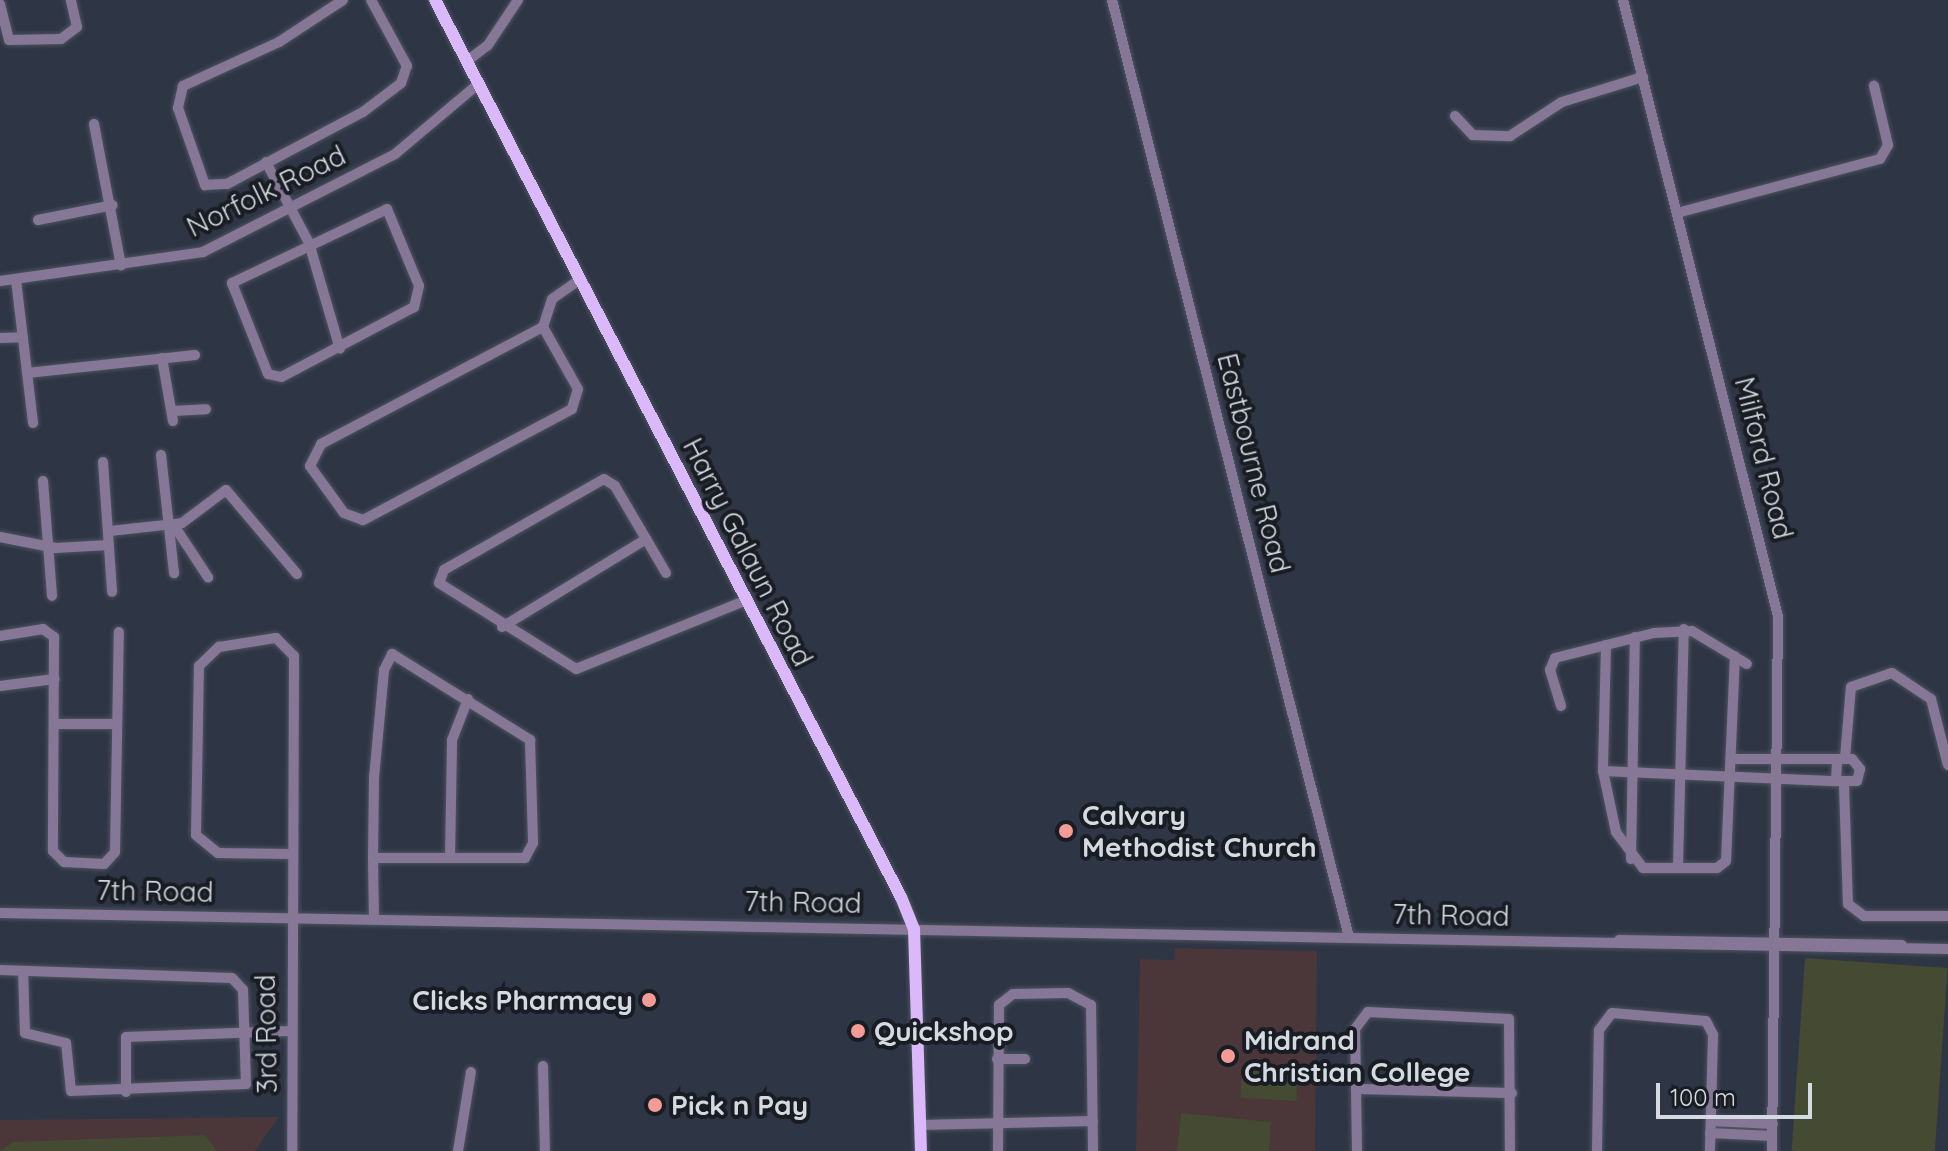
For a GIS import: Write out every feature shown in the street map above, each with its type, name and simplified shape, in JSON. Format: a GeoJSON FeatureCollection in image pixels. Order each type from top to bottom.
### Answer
{"type":"FeatureCollection","features":[{"type":"Feature","properties":{"kind":"main road","name":"Harry Galaun Road"},"geometry":{"type":"LineString","coordinates":[[435,0],[914,929],[921,1151]]}},
{"type":"Feature","properties":{"kind":"street"},"geometry":{"type":"LineString","coordinates":[[0,4],[5,37],[15,42],[75,33],[71,0]]}},
{"type":"Feature","properties":{"kind":"street"},"geometry":{"type":"LineString","coordinates":[[343,0],[279,42],[187,83],[179,94],[205,185],[227,184],[363,112],[404,79],[407,66],[371,0]]}},
{"type":"Feature","properties":{"kind":"street"},"geometry":{"type":"LineString","coordinates":[[467,61],[488,45],[518,0]]}},
{"type":"Feature","properties":{"kind":"street","name":"Eastbourne Road"},"geometry":{"type":"LineString","coordinates":[[1112,0],[1349,937]]}},
{"type":"Feature","properties":{"kind":"street","name":"Milford Road"},"geometry":{"type":"LineString","coordinates":[[1623,0],[1776,605],[1776,943],[1772,1151]]}},
{"type":"Feature","properties":{"kind":"street"},"geometry":{"type":"LineString","coordinates":[[1455,116],[1473,135],[1510,136],[1562,102],[1643,77]]}},
{"type":"Feature","properties":{"kind":"street","name":"Norfolk Road"},"geometry":{"type":"LineString","coordinates":[[0,281],[203,252],[395,154],[478,84]]}},
{"type":"Feature","properties":{"kind":"street"},"geometry":{"type":"LineString","coordinates":[[1677,213],[1880,159],[1888,145],[1874,86]]}},
{"type":"Feature","properties":{"kind":"street"},"geometry":{"type":"LineString","coordinates":[[94,124],[113,205],[121,265]]}},
{"type":"Feature","properties":{"kind":"street"},"geometry":{"type":"LineString","coordinates":[[266,162],[309,243],[340,349]]}},
{"type":"Feature","properties":{"kind":"street"},"geometry":{"type":"LineString","coordinates":[[38,220],[113,205]]}},
{"type":"Feature","properties":{"kind":"street"},"geometry":{"type":"LineString","coordinates":[[387,209],[419,286],[405,315],[340,349],[271,376],[233,297],[234,281],[309,243],[387,209]]}},
{"type":"Feature","properties":{"kind":"street"},"geometry":{"type":"LineString","coordinates":[[543,327],[578,389],[572,409],[363,520],[344,513],[310,466],[321,444],[543,327],[552,299],[581,279]]}},
{"type":"Feature","properties":{"kind":"street"},"geometry":{"type":"LineString","coordinates":[[16,280],[33,423]]}},
{"type":"Feature","properties":{"kind":"street"},"geometry":{"type":"LineString","coordinates":[[0,338],[23,337]]}},
{"type":"Feature","properties":{"kind":"street"},"geometry":{"type":"LineString","coordinates":[[27,373],[195,355]]}},
{"type":"Feature","properties":{"kind":"street"},"geometry":{"type":"LineString","coordinates":[[162,358],[172,416],[206,409]]}},
{"type":"Feature","properties":{"kind":"street"},"geometry":{"type":"LineString","coordinates":[[161,455],[174,573]]}},
{"type":"Feature","properties":{"kind":"street"},"geometry":{"type":"LineString","coordinates":[[103,462],[112,592]]}},
{"type":"Feature","properties":{"kind":"street"},"geometry":{"type":"LineString","coordinates":[[666,573],[604,479],[444,570],[442,588],[576,669],[747,600]]}},
{"type":"Feature","properties":{"kind":"street"},"geometry":{"type":"LineString","coordinates":[[43,481],[52,596]]}},
{"type":"Feature","properties":{"kind":"street"},"geometry":{"type":"LineString","coordinates":[[110,531],[171,524],[230,491],[297,574]]}},
{"type":"Feature","properties":{"kind":"street"},"geometry":{"type":"LineString","coordinates":[[171,524],[208,577]]}},
{"type":"Feature","properties":{"kind":"street"},"geometry":{"type":"LineString","coordinates":[[0,537],[47,547],[109,545]]}},
{"type":"Feature","properties":{"kind":"street"},"geometry":{"type":"LineString","coordinates":[[502,627],[646,539]]}},
{"type":"Feature","properties":{"kind":"street"},"geometry":{"type":"LineString","coordinates":[[1678,867],[1684,629]]}},
{"type":"Feature","properties":{"kind":"street"},"geometry":{"type":"LineString","coordinates":[[1561,706],[1552,661],[1635,637],[1684,629],[1747,664]]}},
{"type":"Feature","properties":{"kind":"street"},"geometry":{"type":"LineString","coordinates":[[0,636],[50,631],[55,679],[55,724],[48,744],[53,851],[64,862],[104,864],[115,852],[119,632]]}},
{"type":"Feature","properties":{"kind":"street"},"geometry":{"type":"LineString","coordinates":[[1631,860],[1635,637]]}},
{"type":"Feature","properties":{"kind":"street","name":"3rd Road"},"geometry":{"type":"LineString","coordinates":[[289,854],[218,853],[196,835],[199,666],[219,647],[276,638],[292,650],[289,854],[292,1151]]}},
{"type":"Feature","properties":{"kind":"street"},"geometry":{"type":"LineString","coordinates":[[1606,645],[1603,771],[1613,826],[1631,860],[1643,868],[1717,868],[1726,861],[1735,656]]}},
{"type":"Feature","properties":{"kind":"street"},"geometry":{"type":"LineString","coordinates":[[373,858],[519,860],[533,843],[532,746],[468,699],[399,655],[387,660],[373,858],[374,919]]}},
{"type":"Feature","properties":{"kind":"street"},"geometry":{"type":"LineString","coordinates":[[1948,765],[1931,699],[1892,673],[1851,687],[1840,783],[1848,904],[1864,916],[1948,916]]}},
{"type":"Feature","properties":{"kind":"street"},"geometry":{"type":"LineString","coordinates":[[0,686],[55,679]]}},
{"type":"Feature","properties":{"kind":"street"},"geometry":{"type":"LineString","coordinates":[[450,858],[452,740],[468,699]]}},
{"type":"Feature","properties":{"kind":"street"},"geometry":{"type":"LineString","coordinates":[[55,724],[117,724]]}},
{"type":"Feature","properties":{"kind":"street"},"geometry":{"type":"LineString","coordinates":[[1603,771],[1682,772],[1840,783],[1857,781],[1860,769],[1841,760],[1731,759]]}},
{"type":"Feature","properties":{"kind":"street"},"geometry":{"type":"LineString","coordinates":[[1757,760],[1757,777]]}},
{"type":"Feature","properties":{"kind":"street"},"geometry":{"type":"LineString","coordinates":[[1797,780],[1798,761]]}},
{"type":"Feature","properties":{"kind":"street","name":"7th Road"},"geometry":{"type":"LineString","coordinates":[[0,913],[1776,943],[1948,949]]}},
{"type":"Feature","properties":{"kind":"street"},"geometry":{"type":"LineString","coordinates":[[0,970],[226,975],[243,990],[247,1079],[238,1089],[126,1092],[67,1088],[66,1043],[25,1033],[23,971]]}},
{"type":"Feature","properties":{"kind":"street"},"geometry":{"type":"LineString","coordinates":[[998,1151],[997,1011],[1007,996],[1083,997],[1091,1005],[1093,1151]]}},
{"type":"Feature","properties":{"kind":"street"},"geometry":{"type":"LineString","coordinates":[[1357,1151],[1355,1029],[1363,1014],[1495,1013],[1513,1024],[1510,1151]]}},
{"type":"Feature","properties":{"kind":"street"},"geometry":{"type":"LineString","coordinates":[[1597,1151],[1599,1030],[1612,1013],[1706,1021],[1710,1151]]}},
{"type":"Feature","properties":{"kind":"street"},"geometry":{"type":"LineString","coordinates":[[126,1092],[124,1038],[290,1031]]}},
{"type":"Feature","properties":{"kind":"street"},"geometry":{"type":"LineString","coordinates":[[997,1059],[1025,1059]]}},
{"type":"Feature","properties":{"kind":"street"},"geometry":{"type":"LineString","coordinates":[[543,1066],[545,1151]]}},
{"type":"Feature","properties":{"kind":"street"},"geometry":{"type":"LineString","coordinates":[[458,1151],[471,1072]]}},
{"type":"Feature","properties":{"kind":"street"},"geometry":{"type":"LineString","coordinates":[[1356,1089],[1512,1093]]}},
{"type":"Feature","properties":{"kind":"street"},"geometry":{"type":"LineString","coordinates":[[920,1125],[1093,1121]]}},
{"type":"Feature","properties":{"kind":"street"},"geometry":{"type":"LineString","coordinates":[[1711,1121],[1773,1124]]}},
{"type":"Feature","properties":{"kind":"street"},"geometry":{"type":"LineString","coordinates":[[1710,1133],[1772,1136]]}},
{"type":"Feature","properties":{"kind":"shaded area","name":"Midrand Christian College"},"geometry":{"type":"Polygon","coordinates":[[[1175,948],[1317,951],[1315,1151],[1136,1151],[1140,959],[1174,960],[1175,948]]]}},
{"type":"Feature","properties":{"kind":"shaded area"},"geometry":{"type":"Polygon","coordinates":[[[279,1117],[255,1151],[0,1151],[0,1120],[279,1117]]]}},
{"type":"Feature","properties":{"kind":"green space"},"geometry":{"type":"Polygon","coordinates":[[[1805,958],[1948,968],[1935,1151],[1792,1151],[1805,958]]]}},
{"type":"Feature","properties":{"kind":"green space"},"geometry":{"type":"Polygon","coordinates":[[[1242,1070],[1298,1073],[1296,1101],[1241,1098],[1242,1070]]]}},
{"type":"Feature","properties":{"kind":"green space"},"geometry":{"type":"Polygon","coordinates":[[[1181,1113],[1271,1122],[1269,1151],[1177,1151],[1181,1113]]]}},
{"type":"Feature","properties":{"kind":"green space"},"geometry":{"type":"Polygon","coordinates":[[[205,1135],[217,1151],[0,1151],[13,1142],[205,1135]]]}},
{"type":"Feature","properties":{"kind":"place","name":"Calvary Methodist Church"},"geometry":{"type":"Point","coordinates":[1066,831]}},
{"type":"Feature","properties":{"kind":"place","name":"Clicks Pharmacy"},"geometry":{"type":"Point","coordinates":[649,1000]}},
{"type":"Feature","properties":{"kind":"place","name":"Quickshop"},"geometry":{"type":"Point","coordinates":[858,1031]}},
{"type":"Feature","properties":{"kind":"place","name":"Midrand Christian College"},"geometry":{"type":"Point","coordinates":[1228,1056]}},
{"type":"Feature","properties":{"kind":"place","name":"Pick n Pay"},"geometry":{"type":"Point","coordinates":[655,1105]}}]}
